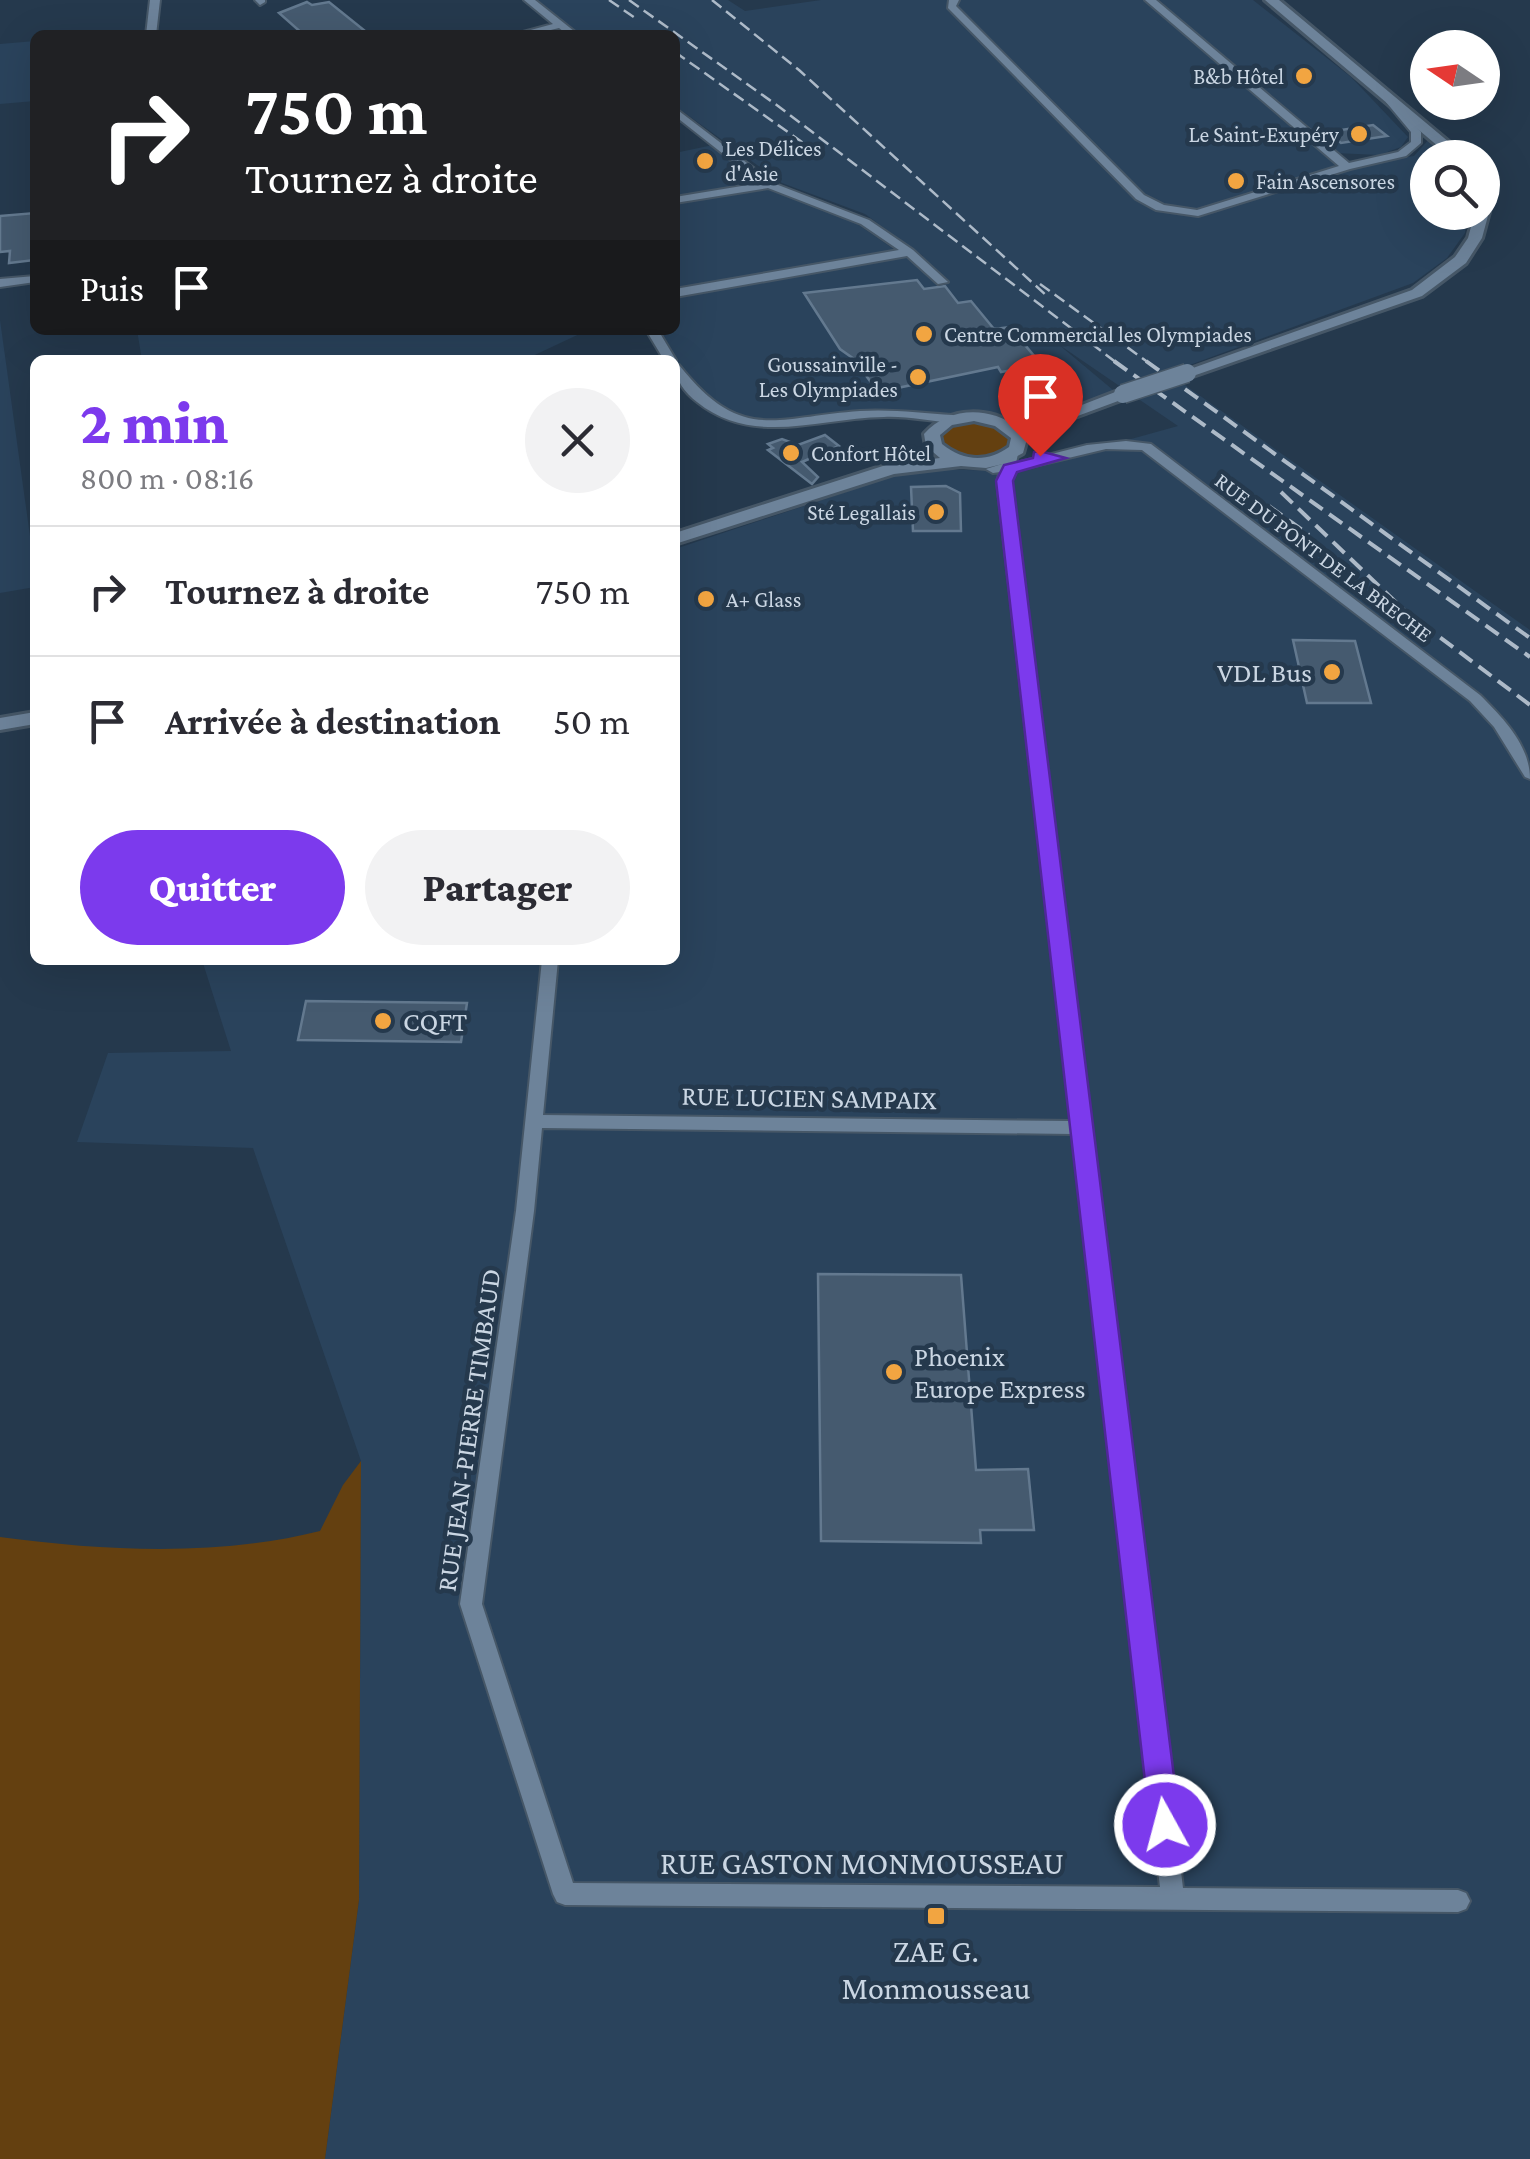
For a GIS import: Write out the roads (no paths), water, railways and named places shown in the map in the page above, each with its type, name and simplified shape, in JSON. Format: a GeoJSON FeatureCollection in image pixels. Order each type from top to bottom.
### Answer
{"type":"FeatureCollection","features":[{"type":"Feature","properties":{"kind":"main road"},"geometry":{"type":"LineString","coordinates":[[1271,0],[1440,140]]}},
{"type":"Feature","properties":{"kind":"main road"},"geometry":{"type":"LineString","coordinates":[[680,537],[911,465],[1005,460],[1038,425],[1417,293],[1448,273],[1468,252],[1478,230]]}},
{"type":"Feature","properties":{"kind":"main road"},"geometry":{"type":"LineString","coordinates":[[866,476],[914,455],[953,419],[995,420],[1104,400]]}},
{"type":"Feature","properties":{"kind":"main road"},"geometry":{"type":"LineString","coordinates":[[995,420],[1011,427],[1005,460]]}},
{"type":"Feature","properties":{"kind":"main road"},"geometry":{"type":"LineString","coordinates":[[932,438],[944,455],[961,461]]}},
{"type":"Feature","properties":{"kind":"main road"},"geometry":{"type":"LineString","coordinates":[[0,724],[30,719]]}},
{"type":"Feature","properties":{"kind":"street"},"geometry":{"type":"LineString","coordinates":[[151,30],[155,0]]}},
{"type":"Feature","properties":{"kind":"street"},"geometry":{"type":"LineString","coordinates":[[529,0],[567,30]]}},
{"type":"Feature","properties":{"kind":"street"},"geometry":{"type":"LineString","coordinates":[[954,0],[952,6],[1150,205],[1198,213],[1347,166],[1402,154],[1416,143],[1416,132],[1380,88]]}},
{"type":"Feature","properties":{"kind":"street"},"geometry":{"type":"LineString","coordinates":[[1150,0],[1347,166]]}},
{"type":"Feature","properties":{"kind":"street"},"geometry":{"type":"LineString","coordinates":[[538,30],[560,25]]}},
{"type":"Feature","properties":{"kind":"street"},"geometry":{"type":"LineString","coordinates":[[680,115],[769,185],[865,222],[909,252],[942,282]]}},
{"type":"Feature","properties":{"kind":"street"},"geometry":{"type":"LineString","coordinates":[[680,199],[769,185]]}},
{"type":"Feature","properties":{"kind":"street"},"geometry":{"type":"LineString","coordinates":[[680,292],[909,252]]}},
{"type":"Feature","properties":{"kind":"street"},"geometry":{"type":"LineString","coordinates":[[0,282],[30,279]]}},
{"type":"Feature","properties":{"kind":"street"},"geometry":{"type":"LineString","coordinates":[[680,375],[698,400],[740,420],[798,426],[881,413],[953,419]]}},
{"type":"Feature","properties":{"kind":"street"},"geometry":{"type":"LineString","coordinates":[[908,417],[932,438]]}},
{"type":"Feature","properties":{"kind":"street","name":"RUE DU PONT DE LA BRECHE"},"geometry":{"type":"LineString","coordinates":[[1005,460],[1058,458],[1100,443],[1146,447],[1476,698],[1500,724],[1530,774]]}},
{"type":"Feature","properties":{"kind":"street"},"geometry":{"type":"LineString","coordinates":[[1058,458],[1005,460],[1173,1898]]}},
{"type":"Feature","properties":{"kind":"street","name":"RUE JEAN-PIERRE TIMBAUD"},"geometry":{"type":"LineString","coordinates":[[550,965],[535,1121],[471,1604],[565,1894]]}},
{"type":"Feature","properties":{"kind":"street","name":"RUE LUCIEN SAMPAIX"},"geometry":{"type":"LineString","coordinates":[[535,1121],[1082,1128]]}},
{"type":"Feature","properties":{"kind":"street","name":"RUE GASTON MONMOUSSEAU"},"geometry":{"type":"LineString","coordinates":[[565,1894],[1458,1900]]}},
{"type":"Feature","properties":{"kind":"railway"},"geometry":{"type":"LineString","coordinates":[[609,0],[638,20]]}},
{"type":"Feature","properties":{"kind":"railway"},"geometry":{"type":"LineString","coordinates":[[629,0],[671,30]]}},
{"type":"Feature","properties":{"kind":"railway"},"geometry":{"type":"LineString","coordinates":[[712,0],[799,70],[1047,296]]}},
{"type":"Feature","properties":{"kind":"railway"},"geometry":{"type":"LineString","coordinates":[[680,36],[1117,363]]}},
{"type":"Feature","properties":{"kind":"railway"},"geometry":{"type":"LineString","coordinates":[[680,56],[809,147]]}},
{"type":"Feature","properties":{"kind":"railway"},"geometry":{"type":"LineString","coordinates":[[1040,284],[1149,363]]}},
{"type":"Feature","properties":{"kind":"railway"},"geometry":{"type":"LineString","coordinates":[[1114,361],[1530,657]]}},
{"type":"Feature","properties":{"kind":"railway"},"geometry":{"type":"LineString","coordinates":[[1146,361],[1530,638]]}},
{"type":"Feature","properties":{"kind":"railway"},"geometry":{"type":"LineString","coordinates":[[1281,492],[1405,611],[1530,705]]}},
{"type":"Feature","properties":{"kind":"railway"},"geometry":{"type":"LineString","coordinates":[[1269,506],[1309,535]]}},
{"type":"Feature","properties":{"kind":"railway"},"geometry":{"type":"LineString","coordinates":[[1340,581],[1401,625]]}},
{"type":"Feature","properties":{"kind":"place","name":"B&b Hôtel"},"geometry":{"type":"Point","coordinates":[1304,76]}},
{"type":"Feature","properties":{"kind":"place","name":"Le Saint-Exupéry"},"geometry":{"type":"Point","coordinates":[1359,134]}},
{"type":"Feature","properties":{"kind":"place","name":"Les Délices d'Asie"},"geometry":{"type":"Point","coordinates":[705,161]}},
{"type":"Feature","properties":{"kind":"place","name":"Fain Ascensores"},"geometry":{"type":"Point","coordinates":[1236,181]}},
{"type":"Feature","properties":{"kind":"place","name":"Centre Commercial les Olympiades"},"geometry":{"type":"Point","coordinates":[924,334]}},
{"type":"Feature","properties":{"kind":"place","name":"Goussainville - Les Olympiades"},"geometry":{"type":"Point","coordinates":[918,377]}},
{"type":"Feature","properties":{"kind":"place","name":"Confort Hôtel"},"geometry":{"type":"Point","coordinates":[791,453]}},
{"type":"Feature","properties":{"kind":"place","name":"Sté Legallais"},"geometry":{"type":"Point","coordinates":[936,512]}},
{"type":"Feature","properties":{"kind":"place","name":"A+ Glass"},"geometry":{"type":"Point","coordinates":[706,599]}},
{"type":"Feature","properties":{"kind":"place","name":"VDL Bus"},"geometry":{"type":"Point","coordinates":[1332,672]}},
{"type":"Feature","properties":{"kind":"place","name":"CQFT"},"geometry":{"type":"Point","coordinates":[383,1021]}},
{"type":"Feature","properties":{"kind":"place","name":"Phoenix Europe Express"},"geometry":{"type":"Point","coordinates":[894,1372]}},
{"type":"Feature","properties":{"kind":"place","name":"ZAE G. Monmousseau"},"geometry":{"type":"Point","coordinates":[936,1916]}}]}
